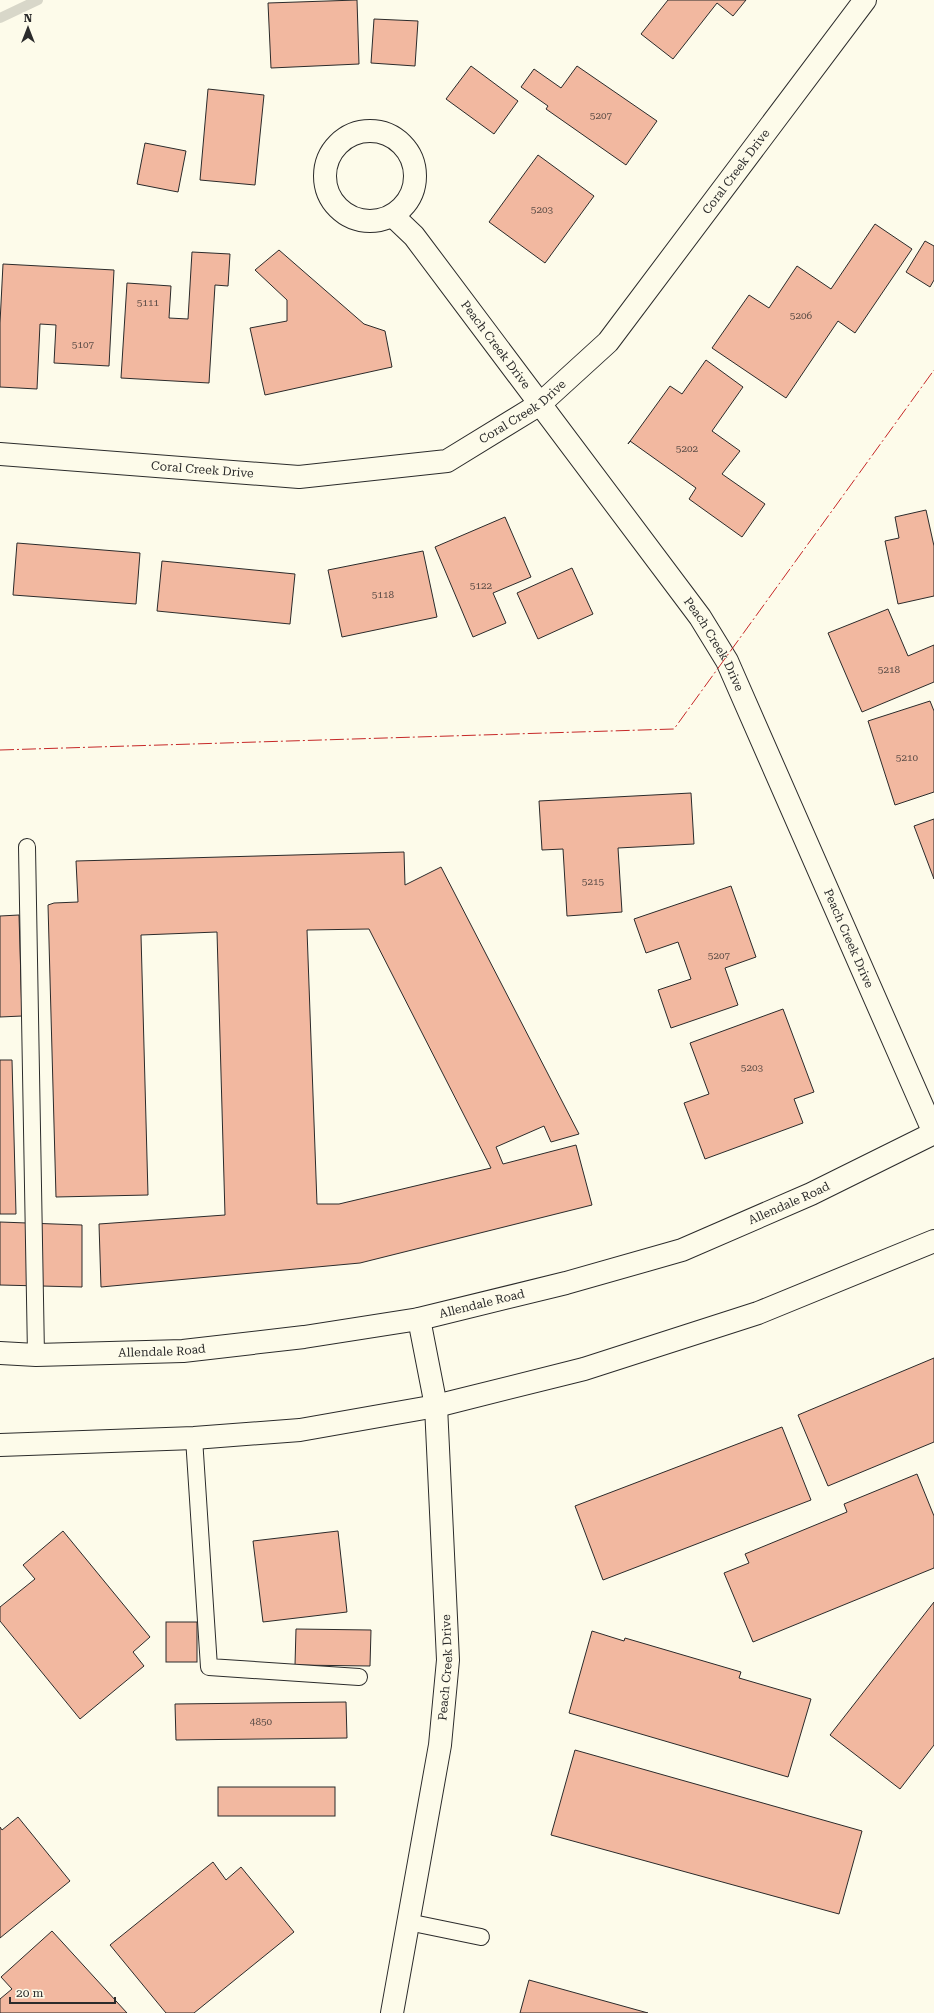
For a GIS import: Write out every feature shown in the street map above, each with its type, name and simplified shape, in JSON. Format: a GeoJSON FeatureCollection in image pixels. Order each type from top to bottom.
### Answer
{"type":"FeatureCollection","features":[{"type":"Feature","properties":{"kind":"street","name":"Coral Creek Drive"},"geometry":{"type":"LineString","coordinates":[[0,454],[299,477],[447,461],[540,404],[608,342],[865,0]]}},
{"type":"Feature","properties":{"kind":"street"},"geometry":{"type":"LineString","coordinates":[[370,130],[393,137],[410,153],[416,177],[410,199],[393,216],[370,223],[347,216],[330,199],[323,177],[330,153],[347,137],[370,130]]}},
{"type":"Feature","properties":{"kind":"street","name":"Peach Creek Drive"},"geometry":{"type":"LineString","coordinates":[[393,216],[414,236],[700,617],[727,661],[934,1133]]}},
{"type":"Feature","properties":{"kind":"street","name":"Allendale Road"},"geometry":{"type":"LineString","coordinates":[[0,1353],[36,1355],[183,1351],[304,1337],[419,1319],[566,1283],[682,1250],[811,1194],[934,1133]]}},
{"type":"Feature","properties":{"kind":"street"},"geometry":{"type":"LineString","coordinates":[[0,1445],[194,1438],[300,1430],[436,1406],[584,1369],[750,1315],[934,1241]]}},
{"type":"Feature","properties":{"kind":"street","name":"Peach Creek Drive"},"geometry":{"type":"LineString","coordinates":[[392,2013],[440,1745],[448,1660],[436,1406],[419,1319]]}},
{"type":"Feature","properties":{"kind":"lane"},"geometry":{"type":"LineString","coordinates":[[26,847],[36,1355]]}},
{"type":"Feature","properties":{"kind":"lane"},"geometry":{"type":"LineString","coordinates":[[194,1438],[209,1668],[360,1677]]}},
{"type":"Feature","properties":{"kind":"lane"},"geometry":{"type":"LineString","coordinates":[[408,1922],[481,1937]]}},
{"type":"Feature","properties":{"kind":"building"},"geometry":{"type":"Polygon","coordinates":[[[357,0],[359,64],[271,68],[268,3],[357,0]]]}},
{"type":"Feature","properties":{"kind":"building"},"geometry":{"type":"Polygon","coordinates":[[[668,0],[746,0],[733,16],[717,3],[673,59],[641,34],[668,0]]]}},
{"type":"Feature","properties":{"kind":"building"},"geometry":{"type":"Polygon","coordinates":[[[374,19],[418,21],[415,66],[371,63],[374,19]]]}},
{"type":"Feature","properties":{"kind":"building"},"geometry":{"type":"Polygon","coordinates":[[[471,66],[518,101],[494,134],[446,99],[471,66]]]}},
{"type":"Feature","properties":{"kind":"building"},"geometry":{"type":"Polygon","coordinates":[[[577,66],[657,121],[626,165],[546,109],[548,106],[521,87],[534,69],[561,88],[577,66]]]}},
{"type":"Feature","properties":{"kind":"building"},"geometry":{"type":"Polygon","coordinates":[[[208,89],[264,95],[255,185],[200,180],[208,89]]]}},
{"type":"Feature","properties":{"kind":"building"},"geometry":{"type":"Polygon","coordinates":[[[145,143],[186,151],[178,192],[137,184],[145,143]]]}},
{"type":"Feature","properties":{"kind":"building"},"geometry":{"type":"Polygon","coordinates":[[[538,155],[594,196],[545,263],[489,222],[538,155]]]}},
{"type":"Feature","properties":{"kind":"building"},"geometry":{"type":"Polygon","coordinates":[[[875,224],[912,249],[855,333],[838,321],[786,398],[712,348],[749,295],[769,308],[797,266],[831,289],[875,224]]]}},
{"type":"Feature","properties":{"kind":"building"},"geometry":{"type":"Polygon","coordinates":[[[925,241],[934,246],[934,280],[930,287],[906,272],[925,241]]]}},
{"type":"Feature","properties":{"kind":"building"},"geometry":{"type":"Polygon","coordinates":[[[279,250],[364,324],[385,331],[392,367],[265,395],[250,328],[287,321],[287,300],[255,270],[279,250]]]}},
{"type":"Feature","properties":{"kind":"building"},"geometry":{"type":"Polygon","coordinates":[[[192,252],[230,254],[228,286],[215,285],[209,383],[121,378],[127,283],[171,286],[169,318],[188,319],[192,252]]]}},
{"type":"Feature","properties":{"kind":"building"},"geometry":{"type":"Polygon","coordinates":[[[3,264],[114,270],[109,366],[54,363],[56,325],[40,324],[37,389],[0,387],[0,323],[3,264]]]}},
{"type":"Feature","properties":{"kind":"building"},"geometry":{"type":"Polygon","coordinates":[[[706,360],[743,387],[712,431],[740,451],[722,474],[765,504],[742,537],[689,499],[696,488],[630,441],[670,386],[682,394],[706,360]]]}},
{"type":"Feature","properties":{"kind":"building"},"geometry":{"type":"Polygon","coordinates":[[[926,510],[934,546],[934,596],[898,604],[885,541],[899,538],[895,517],[926,510]]]}},
{"type":"Feature","properties":{"kind":"building"},"geometry":{"type":"Polygon","coordinates":[[[505,517],[531,577],[493,593],[506,623],[473,637],[435,547],[505,517]]]}},
{"type":"Feature","properties":{"kind":"building"},"geometry":{"type":"Polygon","coordinates":[[[17,543],[140,553],[136,604],[13,595],[17,543]]]}},
{"type":"Feature","properties":{"kind":"building"},"geometry":{"type":"Polygon","coordinates":[[[423,551],[437,617],[342,637],[328,570],[423,551]]]}},
{"type":"Feature","properties":{"kind":"building"},"geometry":{"type":"Polygon","coordinates":[[[162,561],[295,574],[290,624],[157,611],[162,561]]]}},
{"type":"Feature","properties":{"kind":"building"},"geometry":{"type":"Polygon","coordinates":[[[572,568],[593,614],[538,639],[517,593],[572,568]]]}},
{"type":"Feature","properties":{"kind":"building"},"geometry":{"type":"Polygon","coordinates":[[[888,609],[908,656],[934,645],[934,682],[862,712],[828,633],[888,609]]]}},
{"type":"Feature","properties":{"kind":"building"},"geometry":{"type":"Polygon","coordinates":[[[930,701],[934,711],[934,792],[895,805],[868,721],[930,701]]]}},
{"type":"Feature","properties":{"kind":"building"},"geometry":{"type":"Polygon","coordinates":[[[691,793],[694,844],[618,848],[622,912],[567,916],[563,849],[542,850],[539,801],[691,793]]]}},
{"type":"Feature","properties":{"kind":"building"},"geometry":{"type":"Polygon","coordinates":[[[934,819],[934,879],[914,826],[934,819]]]}},
{"type":"Feature","properties":{"kind":"building"},"geometry":{"type":"Polygon","coordinates":[[[404,852],[405,885],[441,867],[579,1134],[551,1142],[544,1126],[496,1147],[503,1164],[576,1145],[592,1205],[360,1263],[101,1287],[99,1224],[225,1215],[217,932],[141,935],[148,1195],[56,1197],[48,905],[54,903],[78,902],[76,861],[404,852]],[[369,929],[307,930],[317,1204],[339,1204],[491,1168],[369,929]]]}},
{"type":"Feature","properties":{"kind":"building"},"geometry":{"type":"Polygon","coordinates":[[[731,886],[756,957],[725,968],[738,1005],[671,1028],[658,990],[691,979],[678,942],[646,953],[634,919],[731,886]]]}},
{"type":"Feature","properties":{"kind":"building"},"geometry":{"type":"Polygon","coordinates":[[[19,915],[22,1016],[0,1017],[0,916],[19,915]]]}},
{"type":"Feature","properties":{"kind":"building"},"geometry":{"type":"Polygon","coordinates":[[[783,1009],[814,1092],[794,1099],[803,1123],[705,1159],[684,1103],[709,1094],[690,1043],[783,1009]]]}},
{"type":"Feature","properties":{"kind":"building"},"geometry":{"type":"Polygon","coordinates":[[[0,1060],[12,1060],[16,1214],[0,1214],[0,1060]]]}},
{"type":"Feature","properties":{"kind":"building"},"geometry":{"type":"Polygon","coordinates":[[[0,1222],[82,1225],[82,1287],[0,1285],[0,1222]]]}},
{"type":"Feature","properties":{"kind":"building"},"geometry":{"type":"Polygon","coordinates":[[[934,1358],[934,1442],[828,1486],[798,1415],[934,1358]]]}},
{"type":"Feature","properties":{"kind":"building"},"geometry":{"type":"Polygon","coordinates":[[[782,1427],[811,1500],[603,1580],[575,1506],[782,1427]]]}},
{"type":"Feature","properties":{"kind":"building"},"geometry":{"type":"Polygon","coordinates":[[[917,1474],[934,1516],[934,1568],[753,1642],[724,1573],[749,1563],[745,1554],[847,1512],[844,1504],[917,1474]]]}},
{"type":"Feature","properties":{"kind":"building"},"geometry":{"type":"Polygon","coordinates":[[[63,1531],[150,1637],[133,1652],[144,1666],[80,1719],[0,1621],[0,1607],[35,1579],[23,1565],[63,1531]]]}},
{"type":"Feature","properties":{"kind":"building"},"geometry":{"type":"Polygon","coordinates":[[[338,1531],[347,1612],[263,1622],[253,1541],[338,1531]]]}},
{"type":"Feature","properties":{"kind":"building"},"geometry":{"type":"Polygon","coordinates":[[[934,1602],[934,1745],[900,1789],[830,1735],[934,1602]]]}},
{"type":"Feature","properties":{"kind":"building"},"geometry":{"type":"Polygon","coordinates":[[[166,1622],[197,1622],[197,1662],[166,1662],[166,1622]]]}},
{"type":"Feature","properties":{"kind":"building"},"geometry":{"type":"Polygon","coordinates":[[[296,1629],[371,1630],[370,1666],[295,1665],[296,1629]]]}},
{"type":"Feature","properties":{"kind":"building"},"geometry":{"type":"Polygon","coordinates":[[[592,1631],[624,1641],[625,1638],[741,1672],[739,1678],[811,1699],[788,1777],[569,1713],[592,1631]]]}},
{"type":"Feature","properties":{"kind":"building"},"geometry":{"type":"Polygon","coordinates":[[[346,1702],[347,1738],[176,1740],[175,1704],[346,1702]]]}},
{"type":"Feature","properties":{"kind":"building"},"geometry":{"type":"Polygon","coordinates":[[[575,1750],[862,1831],[839,1914],[551,1835],[575,1750]]]}},
{"type":"Feature","properties":{"kind":"building"},"geometry":{"type":"Polygon","coordinates":[[[218,1787],[335,1787],[335,1816],[218,1816],[218,1787]]]}},
{"type":"Feature","properties":{"kind":"building"},"geometry":{"type":"Polygon","coordinates":[[[18,1817],[70,1881],[0,1938],[0,1827],[2,1830],[18,1817]]]}},
{"type":"Feature","properties":{"kind":"building"},"geometry":{"type":"Polygon","coordinates":[[[213,1862],[226,1880],[241,1867],[294,1932],[194,2013],[166,2013],[110,1945],[213,1862]]]}},
{"type":"Feature","properties":{"kind":"building"},"geometry":{"type":"Polygon","coordinates":[[[52,1931],[127,2013],[0,2013],[0,1999],[12,1989],[1,1977],[52,1931]]]}},
{"type":"Feature","properties":{"kind":"building"},"geometry":{"type":"Polygon","coordinates":[[[529,1980],[648,2013],[520,2013],[529,1980]]]}},
{"type":"Feature","properties":{"kind":"waterway"},"geometry":{"type":"LineString","coordinates":[[0,18],[38,0]]}},
{"type":"Feature","properties":{"kind":"power"},"geometry":{"type":"LineString","coordinates":[[0,750],[674,729],[934,370]]}}]}
